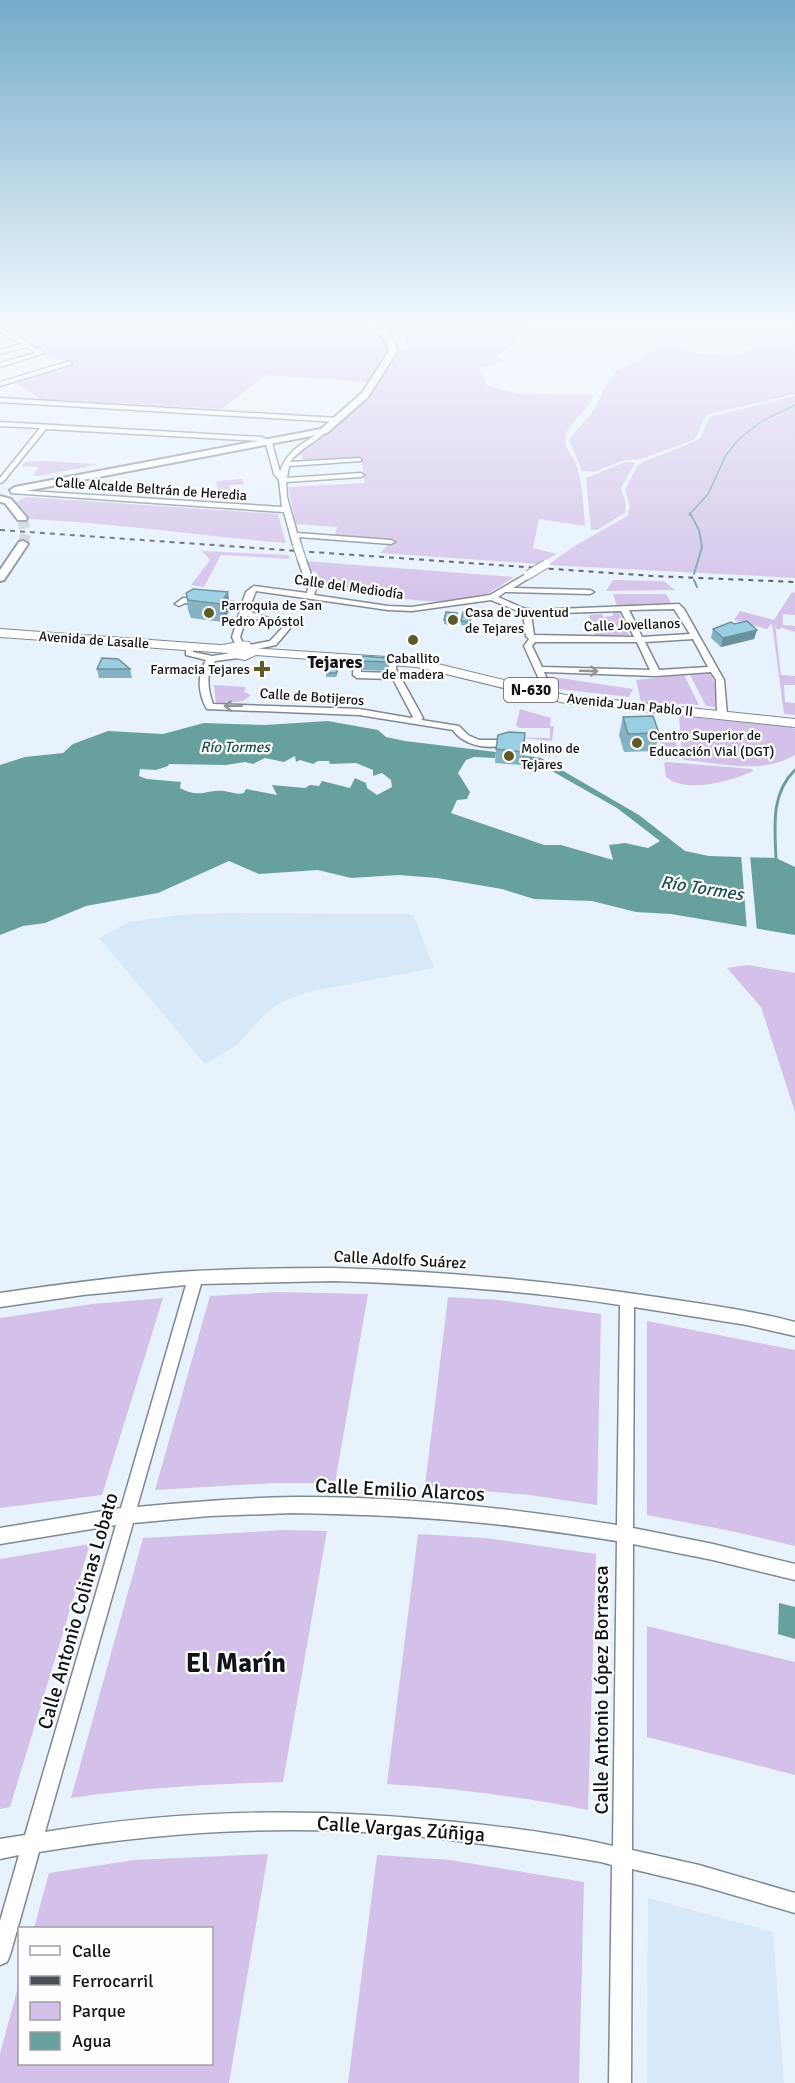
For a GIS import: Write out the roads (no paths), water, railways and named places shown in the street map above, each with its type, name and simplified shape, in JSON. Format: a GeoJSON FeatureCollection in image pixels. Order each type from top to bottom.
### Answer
{"type":"FeatureCollection","features":[{"type":"Feature","properties":{"kind":"highway","name":"Avenida de Lasalle"},"geometry":{"type":"LineString","coordinates":[[0,633],[189,646]]}},
{"type":"Feature","properties":{"kind":"highway","name":"Avenida Juan Pablo II"},"geometry":{"type":"LineString","coordinates":[[189,646],[425,664],[582,701],[795,723]]}},
{"type":"Feature","properties":{"kind":"main road"},"geometry":{"type":"LineString","coordinates":[[310,435],[316,428],[332,420]]}},
{"type":"Feature","properties":{"kind":"main road"},"geometry":{"type":"LineString","coordinates":[[8,495],[265,441],[310,435],[324,430],[333,420]]}},
{"type":"Feature","properties":{"kind":"main road"},"geometry":{"type":"LineString","coordinates":[[8,495],[239,440],[265,441]]}},
{"type":"Feature","properties":{"kind":"main road"},"geometry":{"type":"LineString","coordinates":[[0,481],[22,518]]}},
{"type":"Feature","properties":{"kind":"main road"},"geometry":{"type":"LineString","coordinates":[[0,578],[23,543]]}},
{"type":"Feature","properties":{"kind":"street"},"geometry":{"type":"LineString","coordinates":[[0,424],[239,440]]}},
{"type":"Feature","properties":{"kind":"street"},"geometry":{"type":"LineString","coordinates":[[0,481],[45,426]]}},
{"type":"Feature","properties":{"kind":"street"},"geometry":{"type":"LineString","coordinates":[[310,435],[286,464],[283,480],[297,545],[312,589],[310,595]]}},
{"type":"Feature","properties":{"kind":"street"},"geometry":{"type":"LineString","coordinates":[[265,441],[277,474],[283,480],[362,476]]}},
{"type":"Feature","properties":{"kind":"street"},"geometry":{"type":"LineString","coordinates":[[286,464],[359,460]]}},
{"type":"Feature","properties":{"kind":"street","name":"Calle Alcalde Beltrán de Heredia"},"geometry":{"type":"LineString","coordinates":[[8,495],[288,510]]}},
{"type":"Feature","properties":{"kind":"street"},"geometry":{"type":"LineString","coordinates":[[295,535],[391,542]]}},
{"type":"Feature","properties":{"kind":"street","name":"Calle del Mediodía"},"geometry":{"type":"LineString","coordinates":[[244,609],[252,589],[261,588],[351,603],[412,609],[478,601],[492,597],[546,564]]}},
{"type":"Feature","properties":{"kind":"street"},"geometry":{"type":"LineString","coordinates":[[502,590],[590,592]]}},
{"type":"Feature","properties":{"kind":"street"},"geometry":{"type":"LineString","coordinates":[[492,597],[527,611],[676,606],[696,636],[721,685],[722,715]]}},
{"type":"Feature","properties":{"kind":"street"},"geometry":{"type":"LineString","coordinates":[[179,604],[183,600],[244,609],[288,626],[276,642],[212,659],[189,653],[189,646]]}},
{"type":"Feature","properties":{"kind":"street"},"geometry":{"type":"LineString","coordinates":[[244,609],[236,637],[247,649]]}},
{"type":"Feature","properties":{"kind":"street"},"geometry":{"type":"LineString","coordinates":[[624,609],[656,673]]}},
{"type":"Feature","properties":{"kind":"street"},"geometry":{"type":"LineString","coordinates":[[527,611],[530,636],[533,639],[528,646],[542,677],[541,693]]}},
{"type":"Feature","properties":{"kind":"street","name":"Calle Jovellanos"},"geometry":{"type":"LineString","coordinates":[[533,639],[640,640],[696,636]]}},
{"type":"Feature","properties":{"kind":"street"},"geometry":{"type":"LineString","coordinates":[[357,658],[357,675],[396,676]]}},
{"type":"Feature","properties":{"kind":"street","name":"Calle de Botijeros"},"geometry":{"type":"LineString","coordinates":[[212,659],[207,663],[205,669],[207,700],[210,707],[359,712],[456,728],[460,736],[471,740],[501,743],[507,741],[507,736]]}},
{"type":"Feature","properties":{"kind":"street"},"geometry":{"type":"LineString","coordinates":[[392,661],[396,676],[418,718],[414,720]]}},
{"type":"Feature","properties":{"kind":"street"},"geometry":{"type":"LineString","coordinates":[[537,669],[656,673],[714,669]]}},
{"type":"Feature","properties":{"kind":"street","name":"Calle Adolfo Suárez"},"geometry":{"type":"LineString","coordinates":[[0,1300],[78,1289],[195,1279],[272,1275],[410,1276],[627,1298],[795,1329]]}},
{"type":"Feature","properties":{"kind":"street","name":"Calle Antonio Colinas Lobato"},"geometry":{"type":"LineString","coordinates":[[0,1955],[195,1279]]}},
{"type":"Feature","properties":{"kind":"street","name":"Calle Antonio López Borrasca"},"geometry":{"type":"LineString","coordinates":[[620,2083],[627,1298]]}},
{"type":"Feature","properties":{"kind":"street","name":"Calle Emilio Alarcos"},"geometry":{"type":"LineString","coordinates":[[0,1536],[127,1516],[242,1508],[307,1506],[376,1508],[479,1514],[625,1533],[740,1557],[795,1572]]}},
{"type":"Feature","properties":{"kind":"street","name":"Calle Vargas Zúñiga"},"geometry":{"type":"LineString","coordinates":[[0,1850],[32,1843],[140,1829],[242,1822],[328,1823],[456,1830],[546,1841],[623,1856],[744,1887],[795,1903]]}},
{"type":"Feature","properties":{"kind":"water","name":"Río Tormes"},"geometry":{"type":"Polygon","coordinates":[[[328,721],[378,730],[386,737],[405,741],[496,752],[495,758],[474,757],[466,760],[458,773],[470,792],[467,799],[457,800],[451,813],[544,845],[561,845],[613,860],[609,845],[625,843],[648,848],[660,841],[617,808],[536,762],[521,761],[522,755],[541,758],[639,815],[685,851],[709,856],[776,858],[795,867],[795,935],[671,914],[636,912],[592,901],[534,899],[502,889],[437,878],[399,875],[351,878],[318,870],[259,874],[229,861],[158,893],[86,906],[45,923],[23,926],[0,935],[0,765],[25,757],[63,753],[73,744],[108,731],[163,734],[204,723],[265,725],[328,721]],[[295,756],[284,762],[265,758],[253,764],[245,762],[226,765],[169,764],[156,770],[140,769],[139,776],[147,779],[181,782],[180,788],[193,793],[224,791],[241,794],[246,789],[277,795],[272,785],[305,788],[310,785],[319,786],[322,781],[350,788],[355,778],[366,783],[367,788],[377,795],[392,787],[391,780],[382,773],[373,776],[373,770],[356,763],[330,764],[329,761],[318,761],[313,764],[300,760],[296,762],[295,756]]]}},
{"type":"Feature","properties":{"kind":"water"},"geometry":{"type":"Polygon","coordinates":[[[779,1603],[795,1607],[795,1639],[778,1634],[779,1603]]]}},
{"type":"Feature","properties":{"kind":"waterway"},"geometry":{"type":"LineString","coordinates":[[690,514],[708,494],[726,455],[739,439],[764,420]]}},
{"type":"Feature","properties":{"kind":"waterway"},"geometry":{"type":"LineString","coordinates":[[690,514],[699,530],[702,547],[694,574]]}},
{"type":"Feature","properties":{"kind":"waterway"},"geometry":{"type":"LineString","coordinates":[[694,580],[697,587]]}},
{"type":"Feature","properties":{"kind":"waterway"},"geometry":{"type":"LineString","coordinates":[[776,860],[775,824],[778,801],[787,779],[795,770]]}},
{"type":"Feature","properties":{"kind":"tunnel"},"geometry":{"type":"LineString","coordinates":[[22,518],[26,533],[23,544]]}},
{"type":"Feature","properties":{"kind":"railway"},"geometry":{"type":"LineString","coordinates":[[0,530],[653,576],[795,582]]}},
{"type":"Feature","properties":{"kind":"place","name":"Parroquia de San Pedro Apóstol"},"geometry":{"type":"Point","coordinates":[209,613]}},
{"type":"Feature","properties":{"kind":"place","name":"Casa de Juventud de Tejares"},"geometry":{"type":"Point","coordinates":[453,620]}},
{"type":"Feature","properties":{"kind":"place","name":"Caballito de madera"},"geometry":{"type":"Point","coordinates":[413,640]}},
{"type":"Feature","properties":{"kind":"place","name":"Farmacia Tejares"},"geometry":{"type":"Point","coordinates":[262,669]}},
{"type":"Feature","properties":{"kind":"place","name":"Centro Superior de Educación Vial (DGT)"},"geometry":{"type":"Point","coordinates":[637,743]}},
{"type":"Feature","properties":{"kind":"place","name":"Molino de Tejares"},"geometry":{"type":"Point","coordinates":[509,756]}},
{"type":"Feature","properties":{"kind":"district","name":"Tejares"},"geometry":{"type":"Point","coordinates":[335,662]}},
{"type":"Feature","properties":{"kind":"district","name":"El Marín"},"geometry":{"type":"Point","coordinates":[236,1663]}}]}
